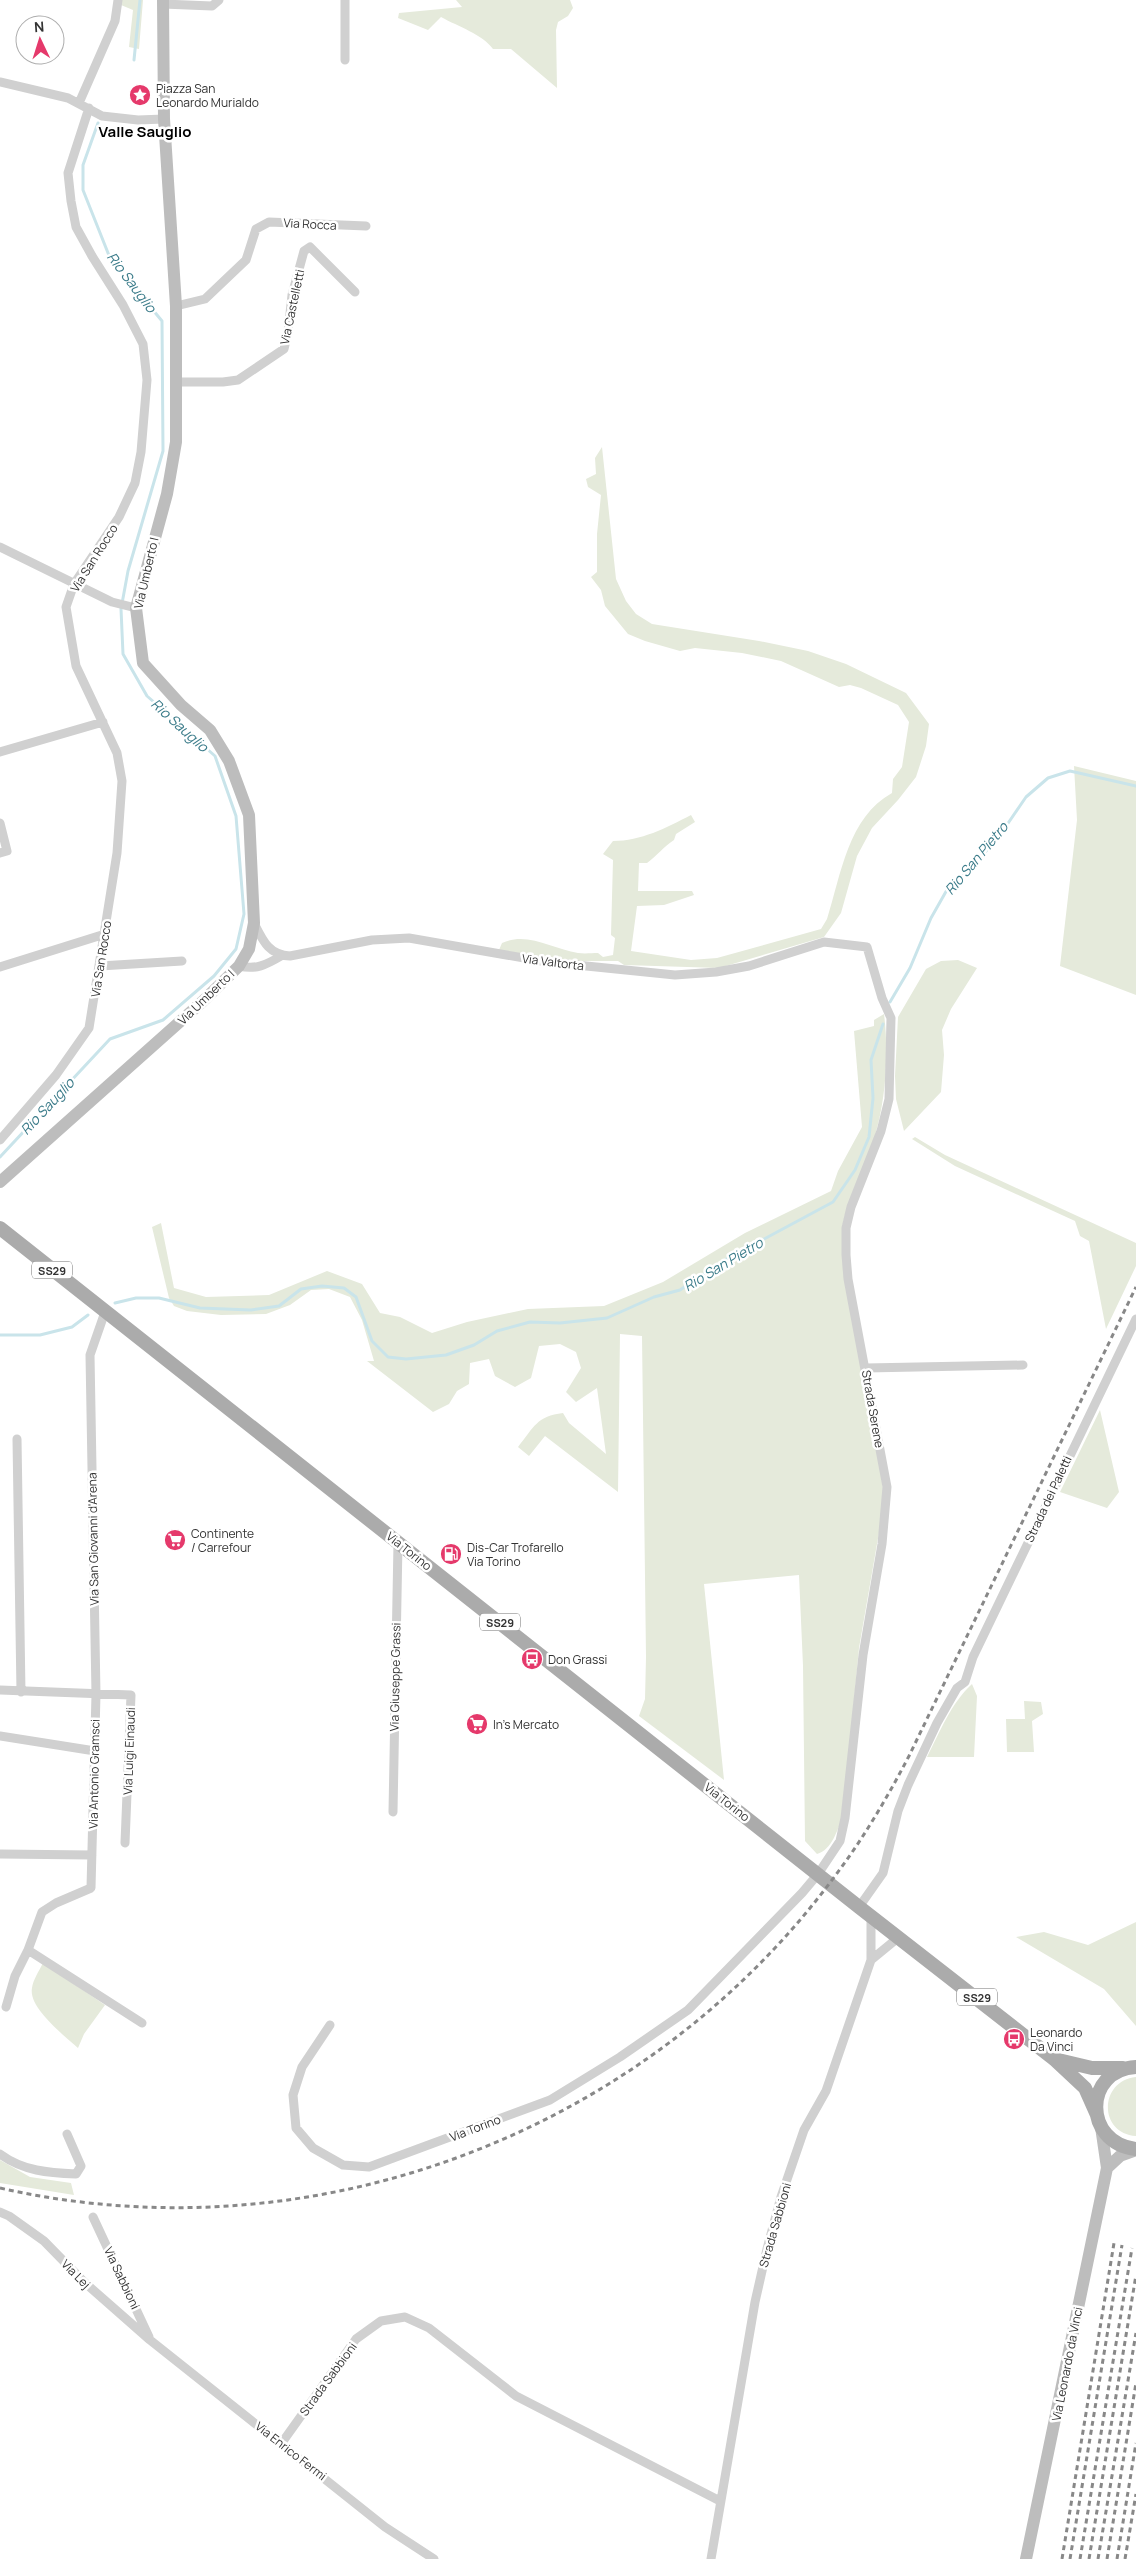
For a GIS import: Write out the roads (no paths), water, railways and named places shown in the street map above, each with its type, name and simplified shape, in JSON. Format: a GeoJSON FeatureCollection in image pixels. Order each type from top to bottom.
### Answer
{"type":"FeatureCollection","features":[{"type":"Feature","properties":{"kind":"main road","name":"Via Torino"},"geometry":{"type":"LineString","coordinates":[[0,1228],[1054,2059],[1084,2088],[1099,2121]]}},
{"type":"Feature","properties":{"kind":"main road","name":"Via Torino"},"geometry":{"type":"LineString","coordinates":[[1054,2059],[1092,2068],[1130,2067]]}},
{"type":"Feature","properties":{"kind":"main road"},"geometry":{"type":"LineString","coordinates":[[1130,2067],[1111,2076],[1102,2086],[1097,2099],[1099,2121],[1115,2142],[1136,2150]]}},
{"type":"Feature","properties":{"kind":"street"},"geometry":{"type":"LineString","coordinates":[[79,103],[115,21],[118,0]]}},
{"type":"Feature","properties":{"kind":"street"},"geometry":{"type":"LineString","coordinates":[[163,2],[212,6],[219,0]]}},
{"type":"Feature","properties":{"kind":"street"},"geometry":{"type":"LineString","coordinates":[[345,0],[345,60]]}},
{"type":"Feature","properties":{"kind":"street","name":"Via Umberto I"},"geometry":{"type":"LineString","coordinates":[[0,1182],[202,1002],[238,966],[249,948],[254,923],[249,815],[243,797],[229,761],[210,730],[181,705],[143,663],[133,607],[167,494],[176,442],[176,306],[164,118],[163,2]]}},
{"type":"Feature","properties":{"kind":"street"},"geometry":{"type":"LineString","coordinates":[[0,82],[68,98],[102,116],[138,120],[164,118]]}},
{"type":"Feature","properties":{"kind":"street","name":"Via San Rocco"},"geometry":{"type":"LineString","coordinates":[[0,1140],[56,1075],[89,1028],[117,853],[122,781],[116,753],[76,666],[66,607],[74,584],[119,517],[135,483],[141,452],[147,380],[144,344],[76,227],[68,173],[89,108]]}},
{"type":"Feature","properties":{"kind":"street","name":"Via Rocca"},"geometry":{"type":"LineString","coordinates":[[176,306],[205,299],[246,260],[256,229],[268,222],[366,226]]}},
{"type":"Feature","properties":{"kind":"street","name":"Via Castelletti"},"geometry":{"type":"LineString","coordinates":[[177,382],[223,382],[238,380],[284,349],[292,295],[304,251],[310,246],[355,292]]}},
{"type":"Feature","properties":{"kind":"street"},"geometry":{"type":"LineString","coordinates":[[0,547],[112,602],[133,607]]}},
{"type":"Feature","properties":{"kind":"street"},"geometry":{"type":"LineString","coordinates":[[0,752],[103,722]]}},
{"type":"Feature","properties":{"kind":"street"},"geometry":{"type":"LineString","coordinates":[[0,823],[7,851],[0,853]]}},
{"type":"Feature","properties":{"kind":"street"},"geometry":{"type":"LineString","coordinates":[[254,923],[272,952],[281,956]]}},
{"type":"Feature","properties":{"kind":"street"},"geometry":{"type":"LineString","coordinates":[[0,967],[105,934]]}},
{"type":"Feature","properties":{"kind":"street","name":"Via Valtorta"},"geometry":{"type":"LineString","coordinates":[[238,966],[252,969],[265,965],[281,956],[290,956],[372,940],[409,938],[546,962],[675,975],[716,972],[749,966],[824,942]]}},
{"type":"Feature","properties":{"kind":"street","name":"Strada Serene"},"geometry":{"type":"LineString","coordinates":[[818,1874],[840,1841],[845,1818],[863,1655],[886,1508],[887,1486],[848,1279],[846,1228],[851,1207],[881,1132],[889,1099],[892,1030],[891,1018],[882,998],[867,947],[824,942]]}},
{"type":"Feature","properties":{"kind":"street"},"geometry":{"type":"LineString","coordinates":[[100,966],[182,961]]}},
{"type":"Feature","properties":{"kind":"street","name":"Via San Giovanni d'Arena"},"geometry":{"type":"LineString","coordinates":[[96,1694],[90,1355],[105,1312]]}},
{"type":"Feature","properties":{"kind":"street","name":"Strada dei Paletti"},"geometry":{"type":"LineString","coordinates":[[859,1907],[883,1873],[898,1811],[937,1722],[957,1688],[964,1682],[977,1648],[1136,1319]]}},
{"type":"Feature","properties":{"kind":"street"},"geometry":{"type":"LineString","coordinates":[[866,1368],[1023,1365]]}},
{"type":"Feature","properties":{"kind":"street"},"geometry":{"type":"LineString","coordinates":[[17,1439],[21,1692]]}},
{"type":"Feature","properties":{"kind":"street","name":"Via Giuseppe Grassi"},"geometry":{"type":"LineString","coordinates":[[393,1812],[398,1543]]}},
{"type":"Feature","properties":{"kind":"street"},"geometry":{"type":"LineString","coordinates":[[0,1690],[96,1694]]}},
{"type":"Feature","properties":{"kind":"street","name":"Via Antonio Gramsci"},"geometry":{"type":"LineString","coordinates":[[6,2007],[15,1976],[28,1950],[42,1912],[56,1903],[91,1888],[96,1694]]}},
{"type":"Feature","properties":{"kind":"street","name":"Via Luigi Einaudi"},"geometry":{"type":"LineString","coordinates":[[96,1694],[131,1695],[125,1842]]}},
{"type":"Feature","properties":{"kind":"street"},"geometry":{"type":"LineString","coordinates":[[0,1736],[95,1751]]}},
{"type":"Feature","properties":{"kind":"street"},"geometry":{"type":"LineString","coordinates":[[0,1854],[92,1855]]}},
{"type":"Feature","properties":{"kind":"street","name":"Via Torino"},"geometry":{"type":"LineString","coordinates":[[330,2025],[302,2067],[293,2095],[296,2128],[313,2148],[342,2165],[369,2166],[550,2100],[620,2057],[688,2010],[818,1874]]}},
{"type":"Feature","properties":{"kind":"street","name":"Strada Sabbioni"},"geometry":{"type":"LineString","coordinates":[[711,2559],[755,2302],[781,2197],[804,2130],[826,2091],[870,1960],[871,1916]]}},
{"type":"Feature","properties":{"kind":"street"},"geometry":{"type":"LineString","coordinates":[[870,1960],[899,1937]]}},
{"type":"Feature","properties":{"kind":"street"},"geometry":{"type":"LineString","coordinates":[[28,1950],[142,2023]]}},
{"type":"Feature","properties":{"kind":"street","name":"Via Leonardo da Vinci"},"geometry":{"type":"LineString","coordinates":[[1026,2559],[1107,2168],[1099,2121]]}},
{"type":"Feature","properties":{"kind":"street"},"geometry":{"type":"LineString","coordinates":[[0,2154],[10,2161],[44,2173],[76,2174],[81,2166],[67,2134]]}},
{"type":"Feature","properties":{"kind":"street"},"geometry":{"type":"LineString","coordinates":[[1107,2168],[1120,2156],[1136,2150]]}},
{"type":"Feature","properties":{"kind":"street","name":"Via Lej"},"geometry":{"type":"LineString","coordinates":[[0,2212],[9,2216],[44,2241],[84,2282],[150,2340]]}},
{"type":"Feature","properties":{"kind":"street","name":"Via Sabbioni"},"geometry":{"type":"LineString","coordinates":[[93,2217],[150,2340]]}},
{"type":"Feature","properties":{"kind":"street","name":"Strada Sabbioni"},"geometry":{"type":"LineString","coordinates":[[281,2444],[356,2339],[381,2321],[405,2317],[429,2328],[516,2396],[720,2501]]}},
{"type":"Feature","properties":{"kind":"street","name":"Via Enrico Fermi"},"geometry":{"type":"LineString","coordinates":[[150,2340],[386,2526],[434,2559]]}},
{"type":"Feature","properties":{"kind":"waterway"},"geometry":{"type":"LineString","coordinates":[[134,60],[140,0]]}},
{"type":"Feature","properties":{"kind":"waterway","name":"Rio Sauglio"},"geometry":{"type":"LineString","coordinates":[[0,1157],[110,1039],[163,1020],[214,976],[236,949],[244,914],[236,816],[215,756],[147,696],[123,654],[121,609],[128,571],[163,451],[162,321],[110,258],[83,190],[83,165],[98,123]]}},
{"type":"Feature","properties":{"kind":"waterway","name":"Rio San Pietro"},"geometry":{"type":"LineString","coordinates":[[890,1002],[910,968],[931,918],[948,888],[974,865],[1000,835],[1026,797],[1048,778],[1070,771],[1136,786]]}},
{"type":"Feature","properties":{"kind":"waterway","name":"Rio San Pietro"},"geometry":{"type":"LineString","coordinates":[[115,1303],[136,1298],[159,1298],[200,1308],[251,1310],[279,1306],[301,1289],[322,1286],[344,1288],[356,1297],[372,1341],[388,1357],[406,1359],[446,1355],[474,1345],[497,1331],[530,1322],[560,1323],[607,1318],[654,1297],[680,1290],[723,1261],[833,1202],[855,1170],[869,1137],[873,1098],[871,1060],[883,1024]]}},
{"type":"Feature","properties":{"kind":"waterway","name":"Rio San Pietro"},"geometry":{"type":"LineString","coordinates":[[0,1335],[40,1335],[72,1327],[88,1315]]}},
{"type":"Feature","properties":{"kind":"railway"},"geometry":{"type":"LineString","coordinates":[[0,2188],[118,2206],[236,2205],[351,2189],[463,2155],[569,2107],[668,2044],[757,1966],[835,1876],[874,1818],[909,1756],[1136,1287]]}},
{"type":"Feature","properties":{"kind":"railway"},"geometry":{"type":"LineString","coordinates":[[1062,2559],[1114,2243]]}},
{"type":"Feature","properties":{"kind":"railway"},"geometry":{"type":"LineString","coordinates":[[1070,2559],[1122,2245]]}},
{"type":"Feature","properties":{"kind":"railway"},"geometry":{"type":"LineString","coordinates":[[1080,2559],[1132,2248]]}},
{"type":"Feature","properties":{"kind":"railway"},"geometry":{"type":"LineString","coordinates":[[1089,2559],[1136,2275]]}},
{"type":"Feature","properties":{"kind":"railway"},"geometry":{"type":"LineString","coordinates":[[1098,2559],[1136,2333]]}},
{"type":"Feature","properties":{"kind":"railway"},"geometry":{"type":"LineString","coordinates":[[1107,2559],[1136,2383]]}},
{"type":"Feature","properties":{"kind":"railway"},"geometry":{"type":"LineString","coordinates":[[1117,2559],[1136,2443]]}},
{"type":"Feature","properties":{"kind":"railway"},"geometry":{"type":"LineString","coordinates":[[1125,2559],[1136,2494]]}},
{"type":"Feature","properties":{"kind":"place","name":"Piazza San Leonardo Murialdo"},"geometry":{"type":"Point","coordinates":[140,95]}},
{"type":"Feature","properties":{"kind":"place","name":"Continente / Carrefour"},"geometry":{"type":"Point","coordinates":[175,1540]}},
{"type":"Feature","properties":{"kind":"place","name":"Dis-Car Trofarello Via Torino"},"geometry":{"type":"Point","coordinates":[451,1554]}},
{"type":"Feature","properties":{"kind":"place","name":"Don Grassi"},"geometry":{"type":"Point","coordinates":[532,1659]}},
{"type":"Feature","properties":{"kind":"place","name":"In's Mercato"},"geometry":{"type":"Point","coordinates":[477,1724]}},
{"type":"Feature","properties":{"kind":"place","name":"Leonardo Da Vinci"},"geometry":{"type":"Point","coordinates":[1014,2039]}},
{"type":"Feature","properties":{"kind":"district","name":"Valle Sauglio"},"geometry":{"type":"Point","coordinates":[145,131]}}]}
